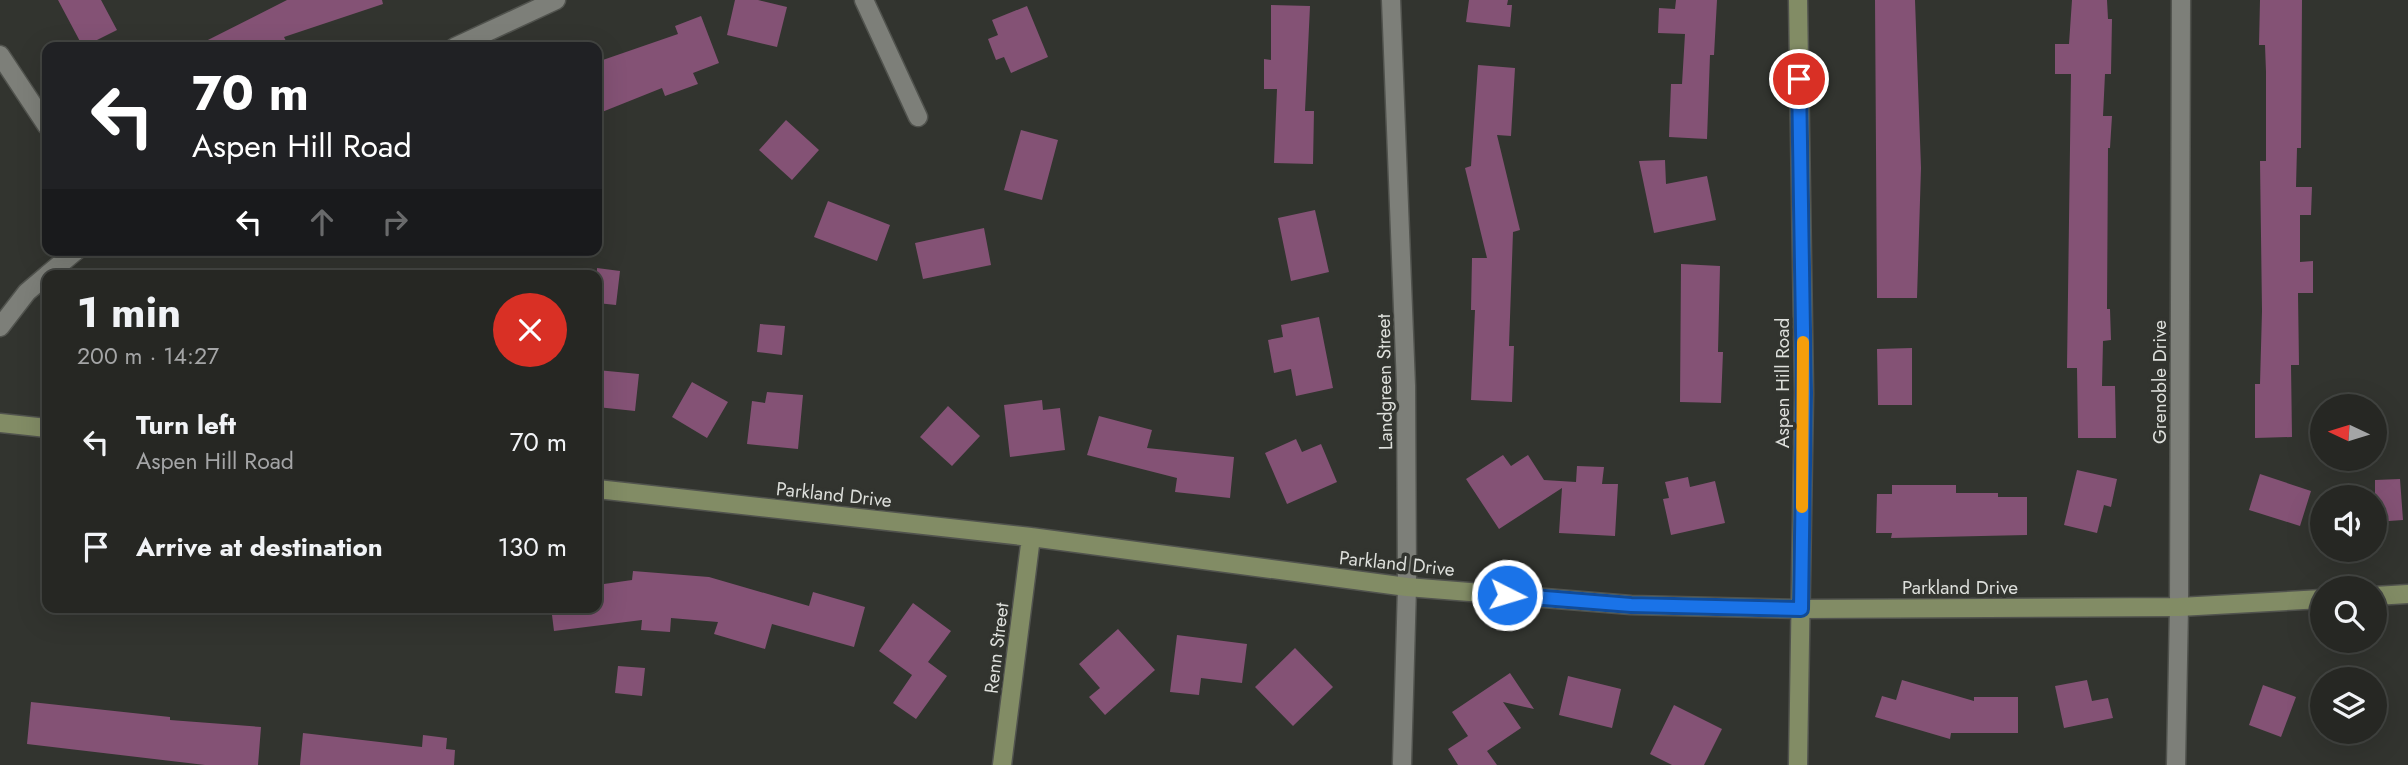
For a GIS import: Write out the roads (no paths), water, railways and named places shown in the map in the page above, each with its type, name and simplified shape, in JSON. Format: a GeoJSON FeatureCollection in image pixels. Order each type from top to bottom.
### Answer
{"type":"FeatureCollection","features":[{"type":"Feature","properties":{"kind":"street"},"geometry":{"type":"LineString","coordinates":[[466,42],[556,0]]}},
{"type":"Feature","properties":{"kind":"street"},"geometry":{"type":"LineString","coordinates":[[863,0],[918,117]]}},
{"type":"Feature","properties":{"kind":"street","name":"Landgreen Street"},"geometry":{"type":"LineString","coordinates":[[1391,0],[1406,386],[1407,587],[1402,763]]}},
{"type":"Feature","properties":{"kind":"street","name":"Aspen Hill Road"},"geometry":{"type":"LineString","coordinates":[[1798,0],[1804,393],[1798,765]]}},
{"type":"Feature","properties":{"kind":"street","name":"Grenoble Drive"},"geometry":{"type":"LineString","coordinates":[[2176,765],[2181,0]]}},
{"type":"Feature","properties":{"kind":"street"},"geometry":{"type":"LineString","coordinates":[[0,55],[42,118]]}},
{"type":"Feature","properties":{"kind":"street"},"geometry":{"type":"LineString","coordinates":[[53,270],[70,256]]}},
{"type":"Feature","properties":{"kind":"street"},"geometry":{"type":"LineString","coordinates":[[0,327],[27,292],[42,279]]}},
{"type":"Feature","properties":{"kind":"street"},"geometry":{"type":"LineString","coordinates":[[0,423],[42,427]]}},
{"type":"Feature","properties":{"kind":"street","name":"Parkland Drive"},"geometry":{"type":"LineString","coordinates":[[602,490],[1031,537],[1407,587],[1631,605],[1801,609],[2179,607],[2310,600]]}},
{"type":"Feature","properties":{"kind":"street","name":"Renn Street"},"geometry":{"type":"LineString","coordinates":[[1002,765],[1031,537]]}},
{"type":"Feature","properties":{"kind":"street"},"geometry":{"type":"LineString","coordinates":[[2387,595],[2408,594]]}}]}
